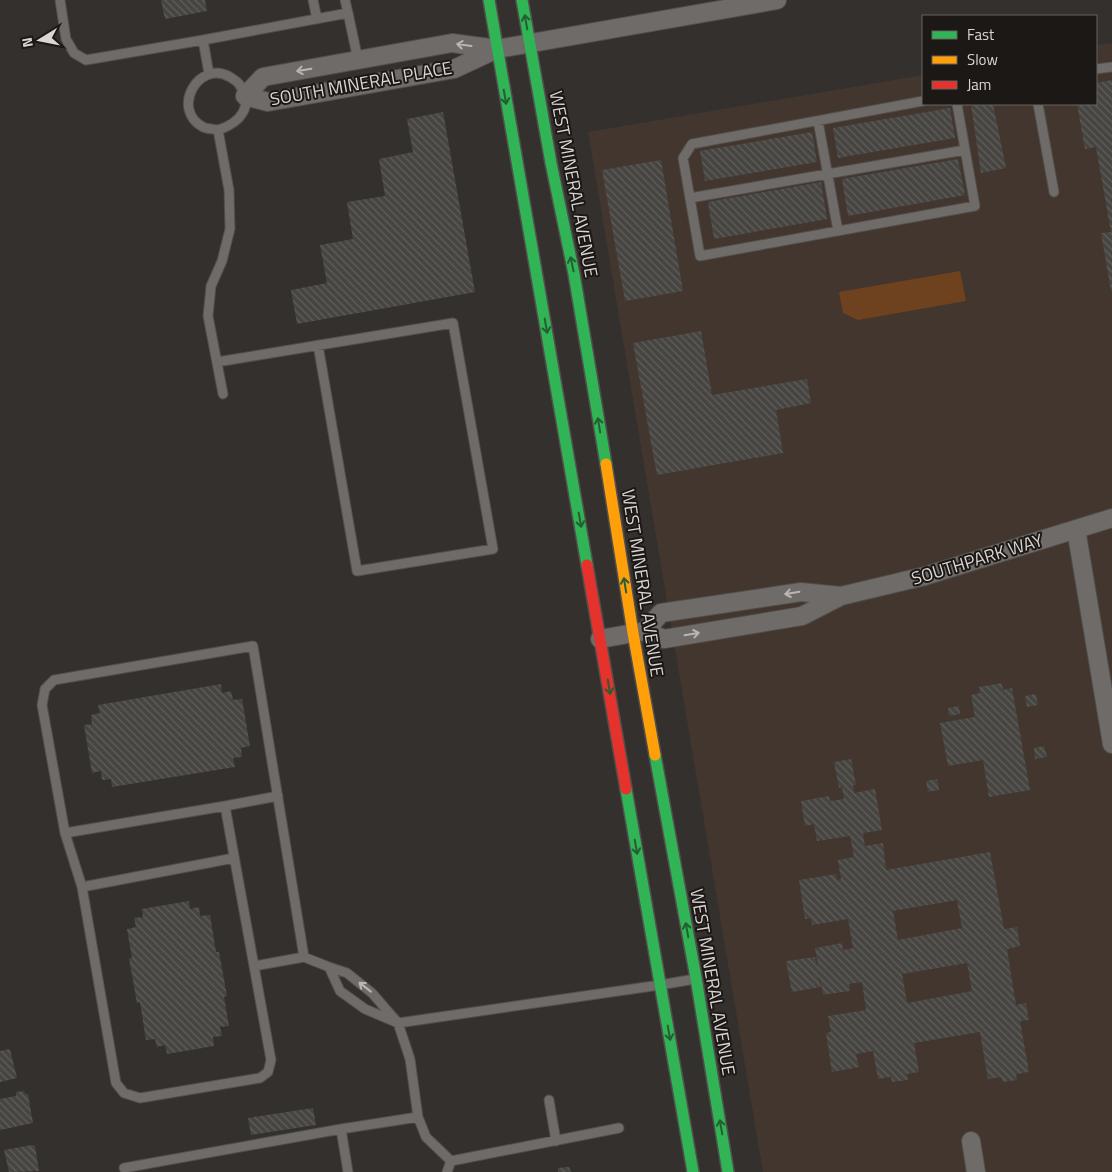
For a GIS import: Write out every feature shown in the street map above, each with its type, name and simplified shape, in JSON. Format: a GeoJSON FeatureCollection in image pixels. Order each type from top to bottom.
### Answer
{"type":"FeatureCollection","features":[{"type":"Feature","properties":{"kind":"main road"},"geometry":{"type":"LineString","coordinates":[[489,0],[693,1172]]}},
{"type":"Feature","properties":{"kind":"main road","name":"WEST MINERAL AVENUE"},"geometry":{"type":"LineString","coordinates":[[522,0],[639,632],[728,1172]]}},
{"type":"Feature","properties":{"kind":"street","name":"SOUTH MINERAL PLACE"},"geometry":{"type":"LineString","coordinates":[[497,49],[452,43],[263,77],[245,96],[268,102],[454,69],[497,49],[749,2],[777,0]]}},
{"type":"Feature","properties":{"kind":"street","name":"SOUTHPARK WAY"},"geometry":{"type":"LineString","coordinates":[[600,639],[639,632],[664,639],[802,616],[841,596],[925,576],[1112,518]]}},
{"type":"Feature","properties":{"kind":"street"},"geometry":{"type":"LineString","coordinates":[[1076,528],[1112,744]]}},
{"type":"Feature","properties":{"kind":"street","name":"SOUTHPARK WAY"},"geometry":{"type":"LineString","coordinates":[[639,632],[660,613],[800,592],[841,596]]}},
{"type":"Feature","properties":{"kind":"street"},"geometry":{"type":"LineString","coordinates":[[971,1141],[976,1172]]}},
{"type":"Feature","properties":{"kind":"lane"},"geometry":{"type":"LineString","coordinates":[[60,0],[66,39],[74,53],[86,60],[348,13]]}},
{"type":"Feature","properties":{"kind":"lane"},"geometry":{"type":"LineString","coordinates":[[313,0],[317,19]]}},
{"type":"Feature","properties":{"kind":"lane"},"geometry":{"type":"LineString","coordinates":[[346,0],[358,60]]}},
{"type":"Feature","properties":{"kind":"lane"},"geometry":{"type":"LineString","coordinates":[[203,40],[209,74]]}},
{"type":"Feature","properties":{"kind":"lane"},"geometry":{"type":"LineString","coordinates":[[1097,69],[1112,66]]}},
{"type":"Feature","properties":{"kind":"lane"},"geometry":{"type":"LineString","coordinates":[[209,74],[225,74],[238,82],[245,96],[244,111],[239,119],[232,126],[218,130],[204,128],[194,119],[188,104],[190,91],[197,81],[209,74]]}},
{"type":"Feature","properties":{"kind":"lane"},"geometry":{"type":"LineString","coordinates":[[922,101],[692,144],[683,158],[700,256],[975,206],[957,105]]}},
{"type":"Feature","properties":{"kind":"lane"},"geometry":{"type":"LineString","coordinates":[[1038,105],[1054,192]]}},
{"type":"Feature","properties":{"kind":"lane"},"geometry":{"type":"LineString","coordinates":[[818,121],[838,231]]}},
{"type":"Feature","properties":{"kind":"lane"},"geometry":{"type":"LineString","coordinates":[[218,130],[229,190],[230,229],[222,261],[211,286],[208,316],[223,394]]}},
{"type":"Feature","properties":{"kind":"lane"},"geometry":{"type":"LineString","coordinates":[[690,198],[965,150]]}},
{"type":"Feature","properties":{"kind":"lane"},"geometry":{"type":"LineString","coordinates":[[217,362],[318,345],[453,323],[493,549],[356,571],[318,345]]}},
{"type":"Feature","properties":{"kind":"lane"},"geometry":{"type":"LineString","coordinates":[[225,806],[271,1060],[268,1072],[260,1078],[140,1098],[124,1093],[116,1083],[82,887],[65,834],[42,705],[45,689],[54,680],[253,646],[304,957]]}},
{"type":"Feature","properties":{"kind":"lane"},"geometry":{"type":"LineString","coordinates":[[65,834],[278,796]]}},
{"type":"Feature","properties":{"kind":"lane"},"geometry":{"type":"LineString","coordinates":[[82,887],[234,858]]}},
{"type":"Feature","properties":{"kind":"lane"},"geometry":{"type":"LineString","coordinates":[[254,966],[304,957],[329,968],[347,973],[372,993],[398,1023],[410,1058],[418,1117],[426,1136],[451,1161]]}},
{"type":"Feature","properties":{"kind":"lane"},"geometry":{"type":"LineString","coordinates":[[329,968],[340,991],[365,1009],[398,1023],[660,985],[696,978]]}},
{"type":"Feature","properties":{"kind":"lane"},"geometry":{"type":"LineString","coordinates":[[549,1100],[556,1141]]}},
{"type":"Feature","properties":{"kind":"lane"},"geometry":{"type":"LineString","coordinates":[[124,1168],[418,1117]]}},
{"type":"Feature","properties":{"kind":"lane"},"geometry":{"type":"LineString","coordinates":[[451,1161],[619,1128]]}},
{"type":"Feature","properties":{"kind":"lane"},"geometry":{"type":"LineString","coordinates":[[341,1130],[348,1172]]}},
{"type":"Feature","properties":{"kind":"lane"},"geometry":{"type":"LineString","coordinates":[[447,1172],[451,1161]]}},
{"type":"Feature","properties":{"kind":"shaded area"},"geometry":{"type":"Polygon","coordinates":[[[1112,43],[1112,1172],[763,1172],[588,132],[922,75],[922,105],[1097,105],[1097,45],[1112,43]]]}},
{"type":"Feature","properties":{"kind":"shaded area"},"geometry":{"type":"Polygon","coordinates":[[[960,271],[966,301],[858,320],[843,313],[839,292],[960,271]]]}},
{"type":"Feature","properties":{"kind":"building"},"geometry":{"type":"Polygon","coordinates":[[[161,0],[205,0],[207,11],[165,19],[161,0]]]}},
{"type":"Feature","properties":{"kind":"building"},"geometry":{"type":"Polygon","coordinates":[[[1112,80],[1112,291],[1101,233],[1111,232],[1096,147],[1085,149],[1077,105],[1097,105],[1097,83],[1112,80]]]}},
{"type":"Feature","properties":{"kind":"building"},"geometry":{"type":"Polygon","coordinates":[[[971,105],[993,105],[1006,168],[981,173],[971,105]]]}},
{"type":"Feature","properties":{"kind":"building"},"geometry":{"type":"Polygon","coordinates":[[[950,108],[955,138],[838,158],[833,128],[950,108]]]}},
{"type":"Feature","properties":{"kind":"building"},"geometry":{"type":"Polygon","coordinates":[[[443,112],[475,292],[297,324],[291,290],[327,283],[320,245],[353,239],[347,202],[385,196],[379,159],[413,152],[407,119],[443,112]]]}},
{"type":"Feature","properties":{"kind":"building"},"geometry":{"type":"Polygon","coordinates":[[[812,132],[817,162],[705,181],[700,151],[812,132]]]}},
{"type":"Feature","properties":{"kind":"building"},"geometry":{"type":"Polygon","coordinates":[[[958,159],[965,195],[848,216],[842,179],[958,159]]]}},
{"type":"Feature","properties":{"kind":"building"},"geometry":{"type":"Polygon","coordinates":[[[661,160],[683,291],[625,301],[602,170],[661,160]]]}},
{"type":"Feature","properties":{"kind":"building"},"geometry":{"type":"Polygon","coordinates":[[[821,182],[827,219],[714,239],[708,202],[821,182]]]}},
{"type":"Feature","properties":{"kind":"building"},"geometry":{"type":"Polygon","coordinates":[[[701,331],[712,395],[807,379],[811,403],[776,410],[783,453],[657,475],[633,343],[701,331]]]}},
{"type":"Feature","properties":{"kind":"building"},"geometry":{"type":"Polygon","coordinates":[[[1002,683],[1003,690],[1012,688],[1030,790],[989,797],[983,760],[948,766],[940,723],[975,717],[971,695],[980,693],[979,687],[1002,683]]]}},
{"type":"Feature","properties":{"kind":"building"},"geometry":{"type":"Polygon","coordinates":[[[221,684],[222,693],[231,691],[233,700],[242,699],[250,746],[241,748],[242,757],[233,758],[235,767],[112,787],[111,779],[102,780],[101,771],[92,773],[84,725],[92,724],[91,715],[100,713],[98,705],[221,684]]]}},
{"type":"Feature","properties":{"kind":"building"},"geometry":{"type":"Polygon","coordinates":[[[1036,694],[1038,705],[1027,707],[1025,696],[1036,694]]]}},
{"type":"Feature","properties":{"kind":"building"},"geometry":{"type":"Polygon","coordinates":[[[959,706],[960,714],[949,716],[948,708],[959,706]]]}},
{"type":"Feature","properties":{"kind":"building"},"geometry":{"type":"Polygon","coordinates":[[[1044,746],[1047,757],[1035,759],[1034,748],[1044,746]]]}},
{"type":"Feature","properties":{"kind":"building"},"geometry":{"type":"Polygon","coordinates":[[[851,759],[856,785],[853,785],[854,793],[875,789],[882,830],[863,833],[865,846],[883,843],[886,870],[990,852],[1004,929],[1017,927],[1020,946],[1007,949],[1016,1005],[1026,1003],[1029,1020],[1020,1021],[1029,1072],[1016,1074],[1017,1080],[1002,1082],[1001,1077],[988,1079],[980,1032],[914,1043],[919,1072],[907,1074],[908,1080],[892,1082],[891,1077],[878,1079],[873,1051],[856,1054],[859,1067],[832,1072],[826,1033],[831,1032],[828,1016],[866,1010],[862,982],[849,984],[850,991],[823,995],[819,978],[821,987],[792,992],[786,961],[815,957],[817,966],[815,948],[842,943],[843,950],[853,948],[848,919],[812,925],[811,918],[805,919],[799,880],[836,874],[837,880],[841,879],[838,860],[854,857],[850,836],[817,841],[814,824],[805,826],[801,801],[829,796],[830,801],[844,799],[842,787],[839,788],[834,762],[851,759]],[[957,900],[893,911],[898,940],[962,928],[957,900]],[[967,963],[902,974],[907,1003],[972,991],[967,963]]]}},
{"type":"Feature","properties":{"kind":"building"},"geometry":{"type":"Polygon","coordinates":[[[937,779],[939,790],[928,792],[926,781],[937,779]]]}},
{"type":"Feature","properties":{"kind":"building"},"geometry":{"type":"Polygon","coordinates":[[[189,901],[190,909],[199,907],[200,916],[210,915],[216,952],[219,952],[227,996],[224,997],[229,1026],[220,1027],[222,1036],[213,1037],[214,1046],[167,1054],[165,1045],[157,1047],[155,1039],[146,1040],[140,1002],[137,1003],[129,958],[132,958],[127,929],[136,927],[134,918],[143,917],[142,909],[189,901]]]}},
{"type":"Feature","properties":{"kind":"building"},"geometry":{"type":"Polygon","coordinates":[[[10,1049],[17,1078],[0,1082],[0,1051],[10,1049]]]}},
{"type":"Feature","properties":{"kind":"building"},"geometry":{"type":"Polygon","coordinates":[[[24,1091],[25,1094],[28,1094],[33,1123],[0,1130],[0,1099],[16,1096],[16,1092],[24,1091]]]}},
{"type":"Feature","properties":{"kind":"building"},"geometry":{"type":"Polygon","coordinates":[[[313,1108],[316,1125],[251,1135],[248,1118],[313,1108]]]}},
{"type":"Feature","properties":{"kind":"building"},"geometry":{"type":"Polygon","coordinates":[[[35,1146],[39,1171],[9,1172],[4,1150],[35,1146]]]}},
{"type":"Feature","properties":{"kind":"building"},"geometry":{"type":"Polygon","coordinates":[[[569,1167],[571,1172],[558,1172],[558,1168],[569,1167]]]}},
{"type":"Feature","properties":{"kind":"traffic: fast"},"geometry":{"type":"LineString","coordinates":[[489,0],[587,565]]}},
{"type":"Feature","properties":{"kind":"traffic: fast"},"geometry":{"type":"LineString","coordinates":[[522,0],[551,163],[574,274],[606,464]]}},
{"type":"Feature","properties":{"kind":"traffic: fast"},"geometry":{"type":"LineString","coordinates":[[655,755],[696,978],[728,1172]]}},
{"type":"Feature","properties":{"kind":"traffic: fast"},"geometry":{"type":"LineString","coordinates":[[626,789],[693,1172]]}},
{"type":"Feature","properties":{"kind":"traffic: slow"},"geometry":{"type":"LineString","coordinates":[[606,464],[655,755]]}},
{"type":"Feature","properties":{"kind":"traffic: jam"},"geometry":{"type":"LineString","coordinates":[[587,565],[626,789]]}}]}
